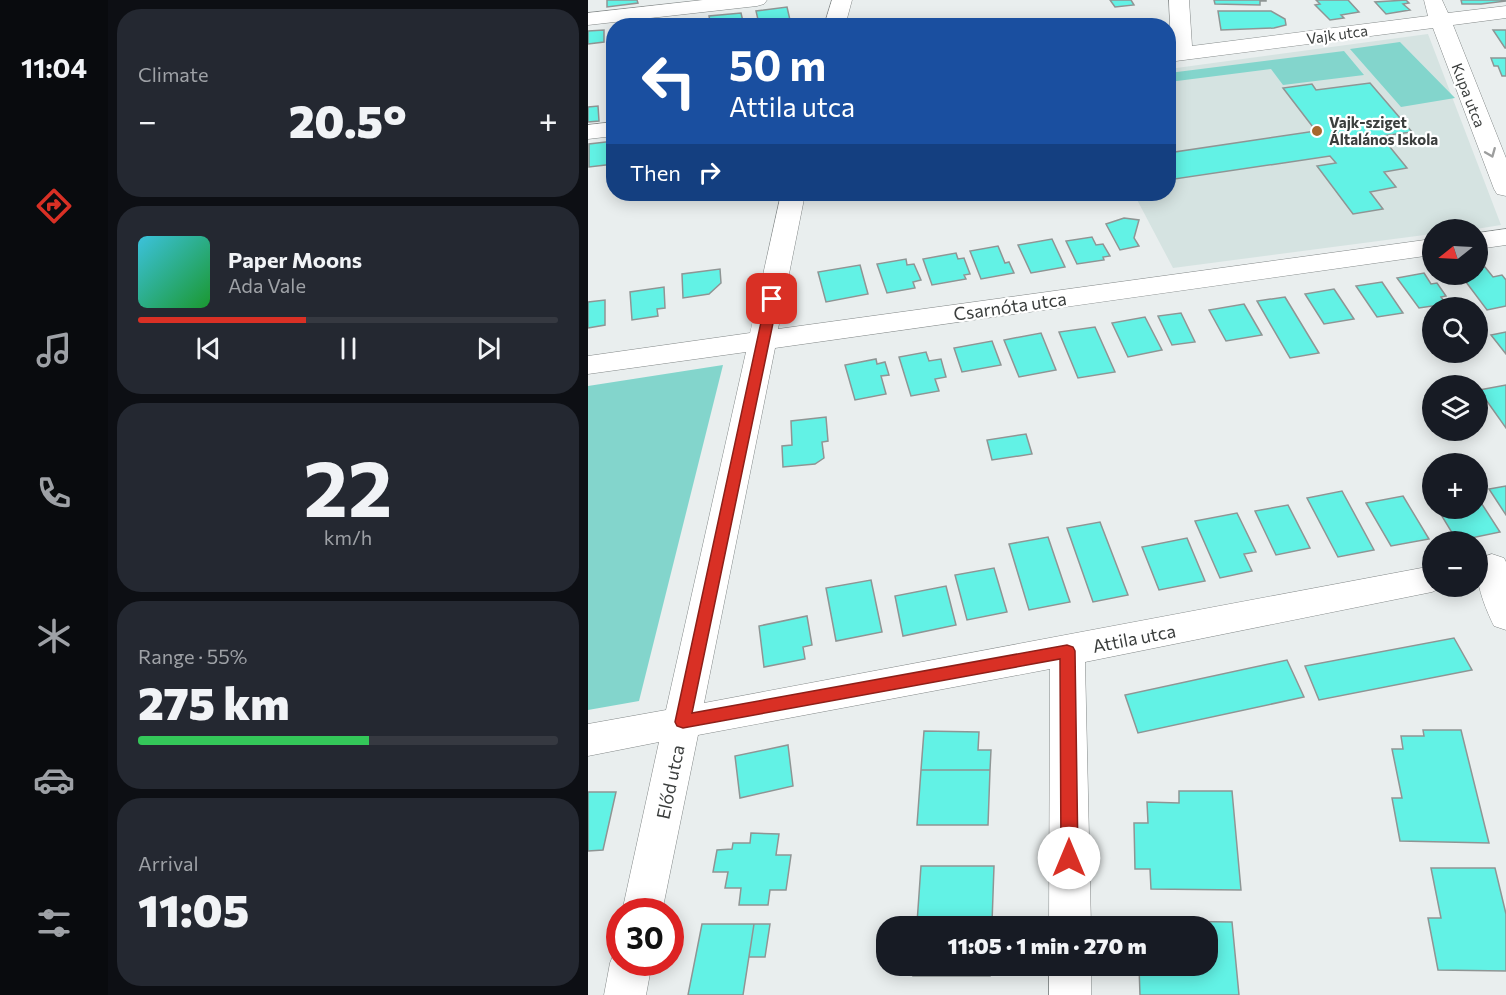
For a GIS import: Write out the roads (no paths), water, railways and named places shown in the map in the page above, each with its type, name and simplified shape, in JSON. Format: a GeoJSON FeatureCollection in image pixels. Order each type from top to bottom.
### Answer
{"type":"FeatureCollection","features":[{"type":"Feature","properties":{"kind":"street"},"geometry":{"type":"LineString","coordinates":[[588,20],[757,0]]}},
{"type":"Feature","properties":{"kind":"street"},"geometry":{"type":"LineString","coordinates":[[836,18],[842,0]]}},
{"type":"Feature","properties":{"kind":"street"},"geometry":{"type":"LineString","coordinates":[[1176,41],[1179,0]]}},
{"type":"Feature","properties":{"kind":"street","name":"Vajk utca"},"geometry":{"type":"LineString","coordinates":[[1176,55],[1437,10],[1506,12]]}},
{"type":"Feature","properties":{"kind":"street","name":"Kupa utca"},"geometry":{"type":"LineString","coordinates":[[1437,10],[1506,189]]}},
{"type":"Feature","properties":{"kind":"street"},"geometry":{"type":"LineString","coordinates":[[588,132],[606,130]]}},
{"type":"Feature","properties":{"kind":"street","name":"Előd utca"},"geometry":{"type":"LineString","coordinates":[[645,898],[792,201]]}},
{"type":"Feature","properties":{"kind":"street"},"geometry":{"type":"LineString","coordinates":[[1488,240],[1506,237]]}},
{"type":"Feature","properties":{"kind":"street","name":"Csarnóta utca"},"geometry":{"type":"LineString","coordinates":[[588,365],[1422,248]]}},
{"type":"Feature","properties":{"kind":"street"},"geometry":{"type":"LineString","coordinates":[[1492,567],[1506,616]]}},
{"type":"Feature","properties":{"kind":"street","name":"Attila utca"},"geometry":{"type":"LineString","coordinates":[[588,740],[1067,651],[1422,581]]}},
{"type":"Feature","properties":{"kind":"street"},"geometry":{"type":"LineString","coordinates":[[1067,651],[1070,916]]}},
{"type":"Feature","properties":{"kind":"street"},"geometry":{"type":"LineString","coordinates":[[625,995],[629,976]]}},
{"type":"Feature","properties":{"kind":"street"},"geometry":{"type":"LineString","coordinates":[[1070,976],[1070,995]]}},
{"type":"Feature","properties":{"kind":"place","name":"Vajk-sziget Általános Iskola"},"geometry":{"type":"Point","coordinates":[1317,131]}}]}
